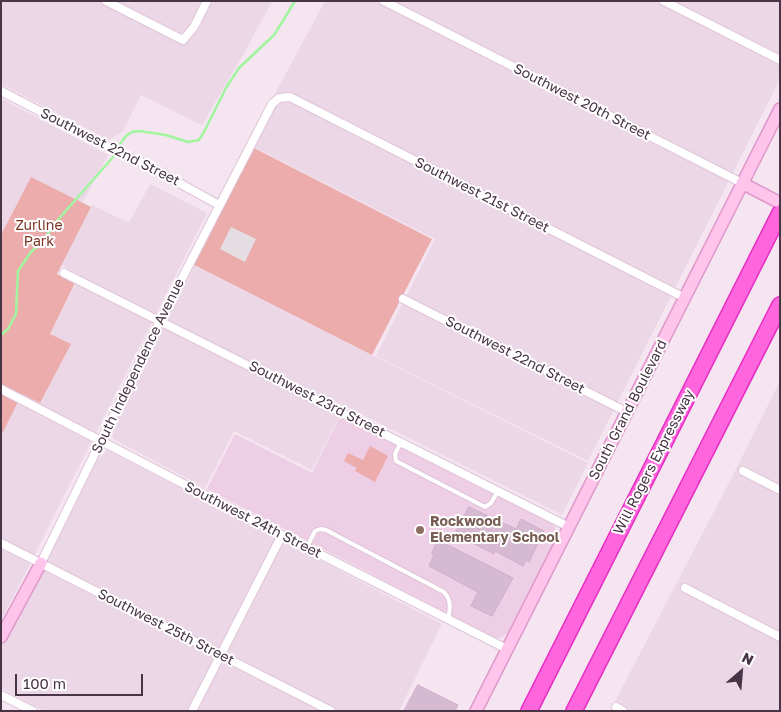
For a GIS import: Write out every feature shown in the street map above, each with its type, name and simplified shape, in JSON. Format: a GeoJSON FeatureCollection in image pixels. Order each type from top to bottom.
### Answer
{"type":"FeatureCollection","features":[{"type":"Feature","properties":{"kind":"highway","name":"Will Rogers Expressway"},"geometry":{"type":"LineString","coordinates":[[529,711],[777,219]]}},
{"type":"Feature","properties":{"kind":"highway"},"geometry":{"type":"LineString","coordinates":[[574,711],[780,305]]}},
{"type":"Feature","properties":{"kind":"street"},"geometry":{"type":"LineString","coordinates":[[106,1],[183,40],[194,27],[207,1]]}},
{"type":"Feature","properties":{"kind":"street","name":"Southwest 20th Street"},"geometry":{"type":"LineString","coordinates":[[384,1],[780,202]]}},
{"type":"Feature","properties":{"kind":"street"},"geometry":{"type":"LineString","coordinates":[[664,1],[780,60]]}},
{"type":"Feature","properties":{"kind":"street","name":"Southwest 22nd Street"},"geometry":{"type":"LineString","coordinates":[[1,91],[141,162],[219,205]]}},
{"type":"Feature","properties":{"kind":"street","name":"Southwest 21st Street"},"geometry":{"type":"LineString","coordinates":[[279,98],[290,97],[684,298]]}},
{"type":"Feature","properties":{"kind":"street","name":"South Independence Avenue"},"geometry":{"type":"LineString","coordinates":[[1,637],[41,563],[219,205],[272,104],[279,98]]}},
{"type":"Feature","properties":{"kind":"street","name":"South Grand Boulevard"},"geometry":{"type":"LineString","coordinates":[[476,711],[780,109]]}},
{"type":"Feature","properties":{"kind":"street","name":"Southwest 23rd Street"},"geometry":{"type":"LineString","coordinates":[[64,274],[570,527]]}},
{"type":"Feature","properties":{"kind":"street","name":"Southwest 22nd Street"},"geometry":{"type":"LineString","coordinates":[[402,298],[627,412]]}},
{"type":"Feature","properties":{"kind":"street","name":"Southwest 24th Street"},"geometry":{"type":"LineString","coordinates":[[1,389],[282,536],[507,649]]}},
{"type":"Feature","properties":{"kind":"street"},"geometry":{"type":"LineString","coordinates":[[743,472],[780,490]]}},
{"type":"Feature","properties":{"kind":"street"},"geometry":{"type":"LineString","coordinates":[[192,711],[282,536]]}},
{"type":"Feature","properties":{"kind":"street","name":"Southwest 25th Street"},"geometry":{"type":"LineString","coordinates":[[1,543],[331,711]]}},
{"type":"Feature","properties":{"kind":"street"},"geometry":{"type":"LineString","coordinates":[[685,588],[780,637]]}},
{"type":"Feature","properties":{"kind":"street"},"geometry":{"type":"LineString","coordinates":[[1,695],[33,711]]}},
{"type":"Feature","properties":{"kind":"lane"},"geometry":{"type":"LineString","coordinates":[[401,442],[395,454],[396,461],[409,469],[485,507],[491,503],[498,491]]}},
{"type":"Feature","properties":{"kind":"lane"},"geometry":{"type":"LineString","coordinates":[[307,548],[315,531],[320,528],[326,530],[444,592],[449,597],[450,604],[448,620]]}},
{"type":"Feature","properties":{"kind":"shaded area"},"geometry":{"type":"Polygon","coordinates":[[[1,1],[272,1],[202,125],[141,95],[123,131],[109,140],[1,84],[1,1]]]}},
{"type":"Feature","properties":{"kind":"shaded area"},"geometry":{"type":"Polygon","coordinates":[[[325,1],[780,1],[780,79],[588,461],[376,356],[435,239],[248,144],[325,1]]]}},
{"type":"Feature","properties":{"kind":"shaded area"},"geometry":{"type":"Polygon","coordinates":[[[2,99],[108,155],[82,203],[31,177],[1,235],[2,99]]]}},
{"type":"Feature","properties":{"kind":"shaded area"},"geometry":{"type":"Polygon","coordinates":[[[150,184],[207,213],[1,621],[1,436],[22,394],[40,403],[70,344],[50,334],[80,275],[61,265],[92,205],[129,223],[150,184]]]}},
{"type":"Feature","properties":{"kind":"shaded area"},"geometry":{"type":"Polygon","coordinates":[[[231,227],[256,239],[245,262],[220,249],[231,227]]]}},
{"type":"Feature","properties":{"kind":"shaded area"},"geometry":{"type":"Polygon","coordinates":[[[194,266],[588,463],[562,515],[345,406],[312,470],[234,431],[205,488],[114,439],[110,432],[194,266]]]}},
{"type":"Feature","properties":{"kind":"shaded area"},"geometry":{"type":"Polygon","coordinates":[[[780,381],[780,711],[610,711],[732,477],[780,381]]]}},
{"type":"Feature","properties":{"kind":"shaded area","name":"Rockwood Elementary School"},"geometry":{"type":"Polygon","coordinates":[[[340,417],[552,523],[555,527],[557,538],[507,634],[501,638],[495,638],[207,489],[235,434],[312,473],[340,417]]]}},
{"type":"Feature","properties":{"kind":"shaded area"},"geometry":{"type":"Polygon","coordinates":[[[107,450],[442,624],[399,711],[45,711],[1,688],[1,646],[97,461],[107,450]]]}},
{"type":"Feature","properties":{"kind":"green space"},"geometry":{"type":"Polygon","coordinates":[[[254,148],[432,239],[372,355],[194,265],[254,148]]]}},
{"type":"Feature","properties":{"kind":"green space","name":"Zurline Park"},"geometry":{"type":"Polygon","coordinates":[[[31,177],[91,207],[57,274],[75,283],[50,334],[71,344],[40,403],[22,394],[1,436],[1,235],[31,177]]]}},
{"type":"Feature","properties":{"kind":"green space"},"geometry":{"type":"Polygon","coordinates":[[[370,446],[388,456],[375,482],[355,471],[357,468],[344,461],[348,453],[363,460],[370,446]]]}},
{"type":"Feature","properties":{"kind":"building"},"geometry":{"type":"Polygon","coordinates":[[[469,507],[516,529],[521,519],[544,531],[529,562],[526,560],[523,566],[495,551],[494,554],[455,534],[469,507]]]}},
{"type":"Feature","properties":{"kind":"building"},"geometry":{"type":"Polygon","coordinates":[[[438,540],[513,578],[492,616],[471,606],[478,592],[429,566],[438,540]]]}},
{"type":"Feature","properties":{"kind":"building"},"geometry":{"type":"Polygon","coordinates":[[[418,685],[458,705],[455,711],[404,711],[418,685]]]}},
{"type":"Feature","properties":{"kind":"waterway"},"geometry":{"type":"LineString","coordinates":[[120,144],[126,136],[132,132],[139,131],[166,135],[188,142],[199,140],[226,88],[239,68],[274,35],[295,1]]}},
{"type":"Feature","properties":{"kind":"waterway"},"geometry":{"type":"LineString","coordinates":[[1,335],[8,329],[16,314],[18,271],[56,222],[114,156]]}},
{"type":"Feature","properties":{"kind":"place","name":"Rockwood Elementary School"},"geometry":{"type":"Point","coordinates":[420,530]}}]}
